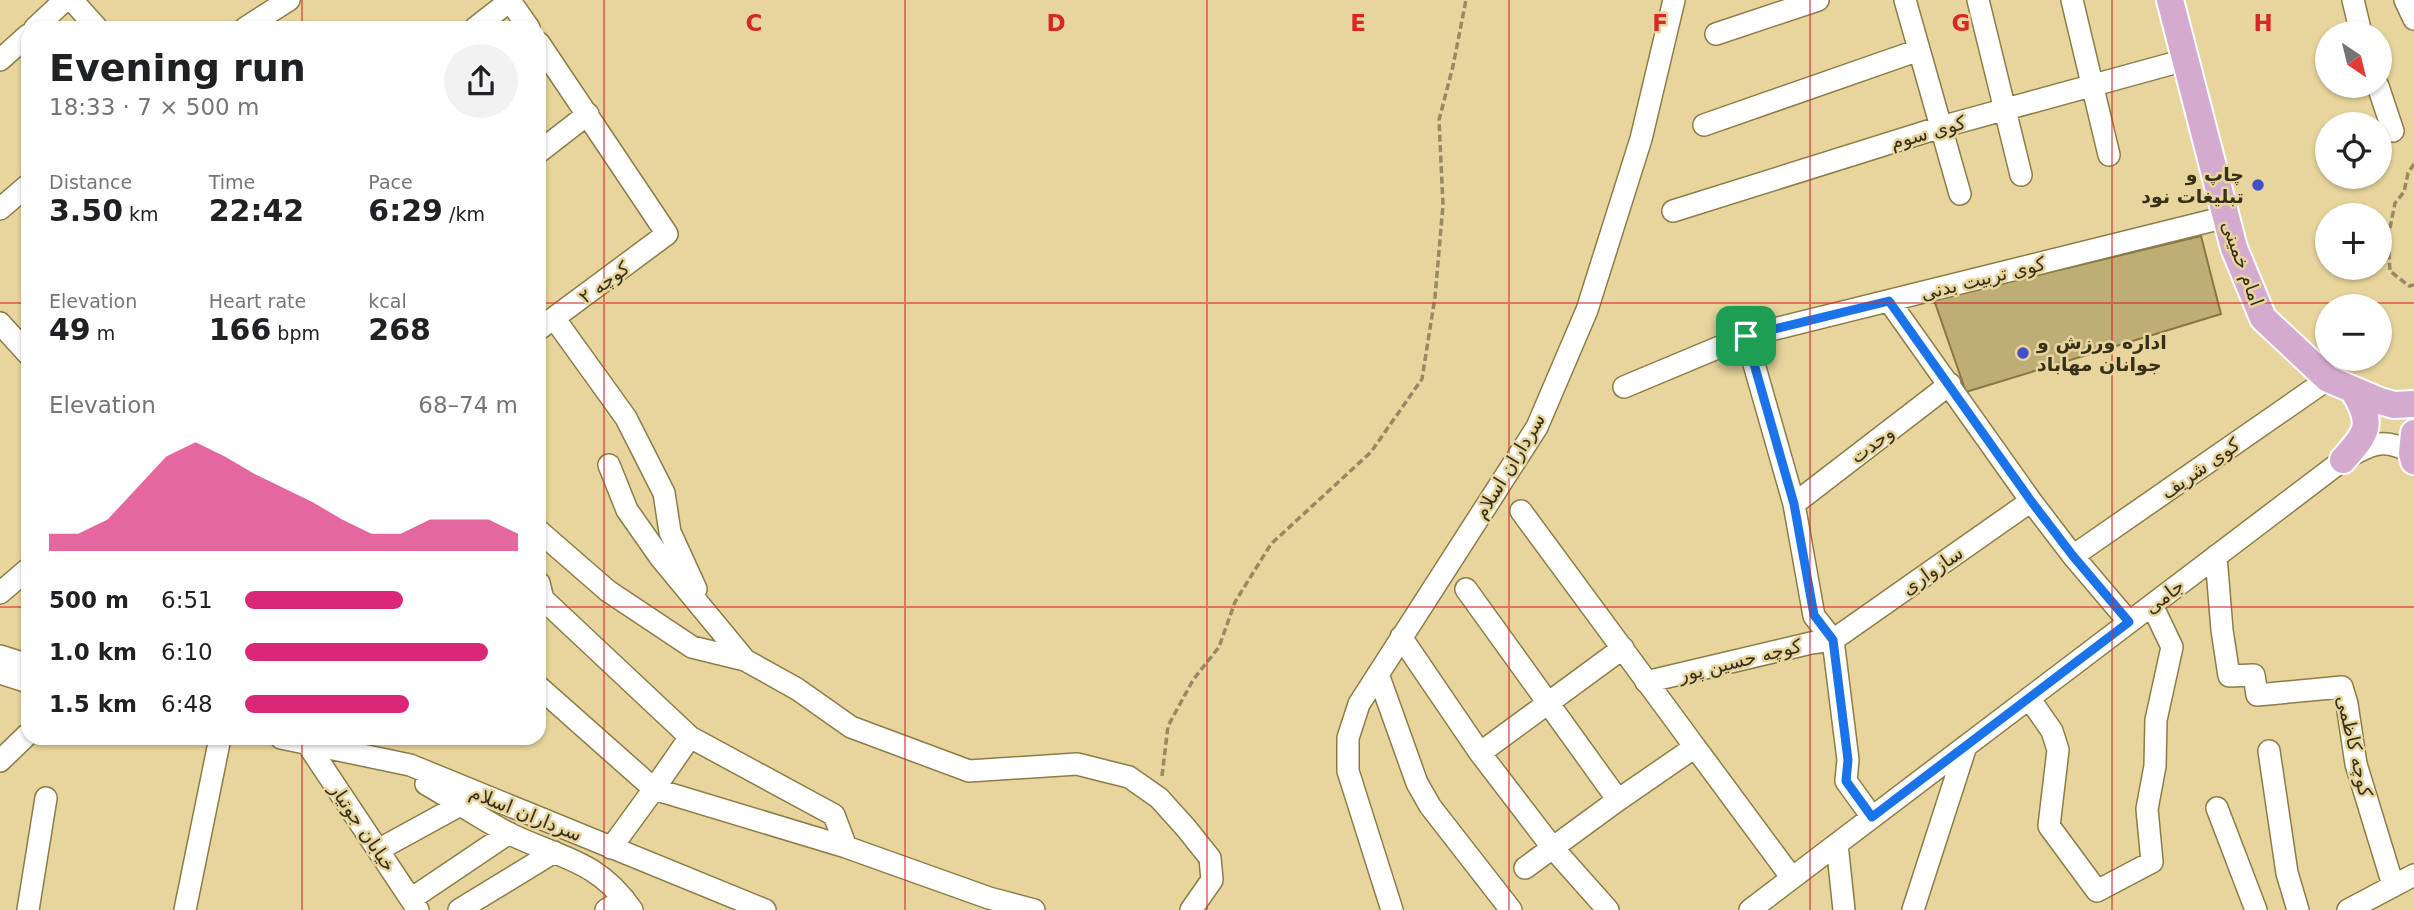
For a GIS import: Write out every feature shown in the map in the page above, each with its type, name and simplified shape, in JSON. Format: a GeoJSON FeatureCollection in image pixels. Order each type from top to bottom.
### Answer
{"type":"FeatureCollection","features":[{"type":"Feature","properties":{"kind":"main road","name":"امام خمینی"},"geometry":{"type":"LineString","coordinates":[[2170,0],[2234,248],[2263,318],[2328,379],[2395,405],[2414,404]]}},
{"type":"Feature","properties":{"kind":"main road"},"geometry":{"type":"LineString","coordinates":[[2343,460],[2361,440],[2367,427],[2365,412],[2353,390]]}},
{"type":"Feature","properties":{"kind":"street"},"geometry":{"type":"LineString","coordinates":[[42,21],[65,0]]}},
{"type":"Feature","properties":{"kind":"street"},"geometry":{"type":"LineString","coordinates":[[72,0],[91,21]]}},
{"type":"Feature","properties":{"kind":"street"},"geometry":{"type":"LineString","coordinates":[[257,21],[289,0]]}},
{"type":"Feature","properties":{"kind":"street"},"geometry":{"type":"LineString","coordinates":[[484,21],[511,0],[524,21]]}},
{"type":"Feature","properties":{"kind":"street","name":"سرداران اسلام"},"geometry":{"type":"LineString","coordinates":[[1392,910],[1348,771],[1348,738],[1359,704],[1537,427],[1587,310],[1641,139],[1674,0]]}},
{"type":"Feature","properties":{"kind":"street"},"geometry":{"type":"LineString","coordinates":[[1716,34],[1818,0]]}},
{"type":"Feature","properties":{"kind":"street"},"geometry":{"type":"LineString","coordinates":[[1905,0],[1960,194]]}},
{"type":"Feature","properties":{"kind":"street"},"geometry":{"type":"LineString","coordinates":[[1978,0],[2021,174]]}},
{"type":"Feature","properties":{"kind":"street"},"geometry":{"type":"LineString","coordinates":[[2072,0],[2109,155]]}},
{"type":"Feature","properties":{"kind":"street"},"geometry":{"type":"LineString","coordinates":[[2353,0],[2358,21]]}},
{"type":"Feature","properties":{"kind":"street"},"geometry":{"type":"LineString","coordinates":[[2405,0],[2414,19]]}},
{"type":"Feature","properties":{"kind":"street"},"geometry":{"type":"LineString","coordinates":[[0,60],[21,40]]}},
{"type":"Feature","properties":{"kind":"street"},"geometry":{"type":"LineString","coordinates":[[1704,125],[1919,50]]}},
{"type":"Feature","properties":{"kind":"street"},"geometry":{"type":"LineString","coordinates":[[546,53],[588,114],[546,147]]}},
{"type":"Feature","properties":{"kind":"street","name":"کوی سوم"},"geometry":{"type":"LineString","coordinates":[[1673,211],[1941,127],[2185,60]]}},
{"type":"Feature","properties":{"kind":"street"},"geometry":{"type":"LineString","coordinates":[[2382,98],[2393,131]]}},
{"type":"Feature","properties":{"kind":"street","name":"کوچه ۲"},"geometry":{"type":"LineString","coordinates":[[547,323],[667,234],[588,114]]}},
{"type":"Feature","properties":{"kind":"street"},"geometry":{"type":"LineString","coordinates":[[0,209],[21,191]]}},
{"type":"Feature","properties":{"kind":"street","name":"کوی تربیت بدنی"},"geometry":{"type":"LineString","coordinates":[[1624,387],[1746,336],[2226,218]]}},
{"type":"Feature","properties":{"kind":"street"},"geometry":{"type":"LineString","coordinates":[[1889,301],[2031,501],[2129,622]]}},
{"type":"Feature","properties":{"kind":"street"},"geometry":{"type":"LineString","coordinates":[[547,323],[626,418],[664,494],[670,532],[706,610]]}},
{"type":"Feature","properties":{"kind":"street"},"geometry":{"type":"LineString","coordinates":[[1,326],[21,347]]}},
{"type":"Feature","properties":{"kind":"street"},"geometry":{"type":"LineString","coordinates":[[1746,336],[1794,504],[1814,615],[1833,640],[1848,760],[1846,781],[1872,817]]}},
{"type":"Feature","properties":{"kind":"street","name":"کوی شریف"},"geometry":{"type":"LineString","coordinates":[[2073,556],[2328,379]]}},
{"type":"Feature","properties":{"kind":"street","name":"وحدت"},"geometry":{"type":"LineString","coordinates":[[1794,504],[1950,384]]}},
{"type":"Feature","properties":{"kind":"street","name":"جامی"},"geometry":{"type":"LineString","coordinates":[[1750,910],[2343,460],[2367,446],[2379,443],[2413,449]]}},
{"type":"Feature","properties":{"kind":"street"},"geometry":{"type":"LineString","coordinates":[[609,465],[627,510],[660,557],[745,660]]}},
{"type":"Feature","properties":{"kind":"street","name":"سازواری"},"geometry":{"type":"LineString","coordinates":[[1833,640],[2031,501]]}},
{"type":"Feature","properties":{"kind":"street","name":"کوچه حسین پور"},"geometry":{"type":"LineString","coordinates":[[1521,510],[1792,878]]}},
{"type":"Feature","properties":{"kind":"street"},"geometry":{"type":"LineString","coordinates":[[546,537],[608,592],[692,647],[745,660],[797,689],[850,726],[969,771],[1018,770],[1077,764],[1129,777],[1159,798],[1210,858],[1212,880],[1191,910]]}},
{"type":"Feature","properties":{"kind":"street","name":"کوچه کاظمی"},"geometry":{"type":"LineString","coordinates":[[2216,556],[2229,676],[2254,675],[2257,695],[2342,687],[2356,764],[2393,885]]}},
{"type":"Feature","properties":{"kind":"street"},"geometry":{"type":"LineString","coordinates":[[0,593],[21,575]]}},
{"type":"Feature","properties":{"kind":"street"},"geometry":{"type":"LineString","coordinates":[[1466,589],[1550,702],[1618,800]]}},
{"type":"Feature","properties":{"kind":"street"},"geometry":{"type":"LineString","coordinates":[[546,602],[690,737],[834,815],[846,847]]}},
{"type":"Feature","properties":{"kind":"street"},"geometry":{"type":"LineString","coordinates":[[2029,698],[2052,731],[2058,750],[2049,827],[2092,901],[2152,862],[2147,809],[2155,766],[2156,720],[2172,647],[2152,605]]}},
{"type":"Feature","properties":{"kind":"street"},"geometry":{"type":"LineString","coordinates":[[1401,637],[1480,754],[1552,847],[1608,910]]}},
{"type":"Feature","properties":{"kind":"street","name":"کوچه حسین پور"},"geometry":{"type":"LineString","coordinates":[[1646,682],[1833,640]]}},
{"type":"Feature","properties":{"kind":"street"},"geometry":{"type":"LineString","coordinates":[[1480,754],[1623,648]]}},
{"type":"Feature","properties":{"kind":"street"},"geometry":{"type":"LineString","coordinates":[[0,656],[21,664]]}},
{"type":"Feature","properties":{"kind":"street"},"geometry":{"type":"LineString","coordinates":[[0,673],[21,680]]}},
{"type":"Feature","properties":{"kind":"street"},"geometry":{"type":"LineString","coordinates":[[1378,674],[1417,783],[1430,806],[1511,910]]}},
{"type":"Feature","properties":{"kind":"street"},"geometry":{"type":"LineString","coordinates":[[546,693],[654,789],[846,847],[989,898],[1034,910]]}},
{"type":"Feature","properties":{"kind":"street"},"geometry":{"type":"LineString","coordinates":[[611,848],[690,737]]}},
{"type":"Feature","properties":{"kind":"street"},"geometry":{"type":"LineString","coordinates":[[2,759],[21,743]]}},
{"type":"Feature","properties":{"kind":"street"},"geometry":{"type":"LineString","coordinates":[[185,910],[218,745]]}},
{"type":"Feature","properties":{"kind":"street","name":"سرداران اسلام"},"geometry":{"type":"LineString","coordinates":[[308,745],[410,765],[765,910]]}},
{"type":"Feature","properties":{"kind":"street","name":"خیابان جوتیار"},"geometry":{"type":"LineString","coordinates":[[308,745],[414,905]]}},
{"type":"Feature","properties":{"kind":"street"},"geometry":{"type":"LineString","coordinates":[[1913,910],[1966,746]]}},
{"type":"Feature","properties":{"kind":"street"},"geometry":{"type":"LineString","coordinates":[[1525,868],[1695,747]]}},
{"type":"Feature","properties":{"kind":"street"},"geometry":{"type":"LineString","coordinates":[[2269,751],[2287,873],[2298,910]]}},
{"type":"Feature","properties":{"kind":"street"},"geometry":{"type":"LineString","coordinates":[[381,760],[509,833],[591,869],[611,883],[628,904],[606,910]]}},
{"type":"Feature","properties":{"kind":"street"},"geometry":{"type":"LineString","coordinates":[[28,910],[46,798]]}},
{"type":"Feature","properties":{"kind":"street"},"geometry":{"type":"LineString","coordinates":[[378,850],[462,804]]}},
{"type":"Feature","properties":{"kind":"street"},"geometry":{"type":"LineString","coordinates":[[2217,808],[2256,910]]}},
{"type":"Feature","properties":{"kind":"street"},"geometry":{"type":"LineString","coordinates":[[414,905],[509,833]]}},
{"type":"Feature","properties":{"kind":"street"},"geometry":{"type":"LineString","coordinates":[[1837,844],[1844,910]]}},
{"type":"Feature","properties":{"kind":"street"},"geometry":{"type":"LineString","coordinates":[[459,910],[554,852]]}},
{"type":"Feature","properties":{"kind":"street"},"geometry":{"type":"LineString","coordinates":[[2348,910],[2414,875]]}},
{"type":"Feature","properties":{"kind":"path"},"geometry":{"type":"LineString","coordinates":[[1159,798],[1168,726],[1193,680],[1219,647],[1235,602],[1264,555],[1271,544],[1371,452],[1422,379],[1435,297],[1443,205],[1439,120],[1466,0]]}},
{"type":"Feature","properties":{"kind":"path"},"geometry":{"type":"LineString","coordinates":[[2414,164],[2408,173],[2404,192],[2395,203],[2395,215],[2388,238],[2388,260],[2390,271],[2409,286],[2414,285]]}},
{"type":"Feature","properties":{"kind":"building","name":"اداره ورزش و جوانان مهاباد"},"geometry":{"type":"Polygon","coordinates":[[[2201,236],[2221,314],[1966,392],[1934,300],[2201,236]]]}},
{"type":"Feature","properties":{"kind":"place","name":"چاپ و تبلیغات نود"},"geometry":{"type":"Point","coordinates":[2258,185]}},
{"type":"Feature","properties":{"kind":"place","name":"اداره ورزش و جوانان مهاباد"},"geometry":{"type":"Point","coordinates":[2023,353]}},
{"type":"Feature","properties":{"kind":"route"},"geometry":{"type":"LineString","coordinates":[[1889,301],[2031,501],[2129,622],[1872,817],[1846,781],[1848,760],[1833,640],[1814,615],[1794,504],[1746,336],[1889,301]]}}]}
